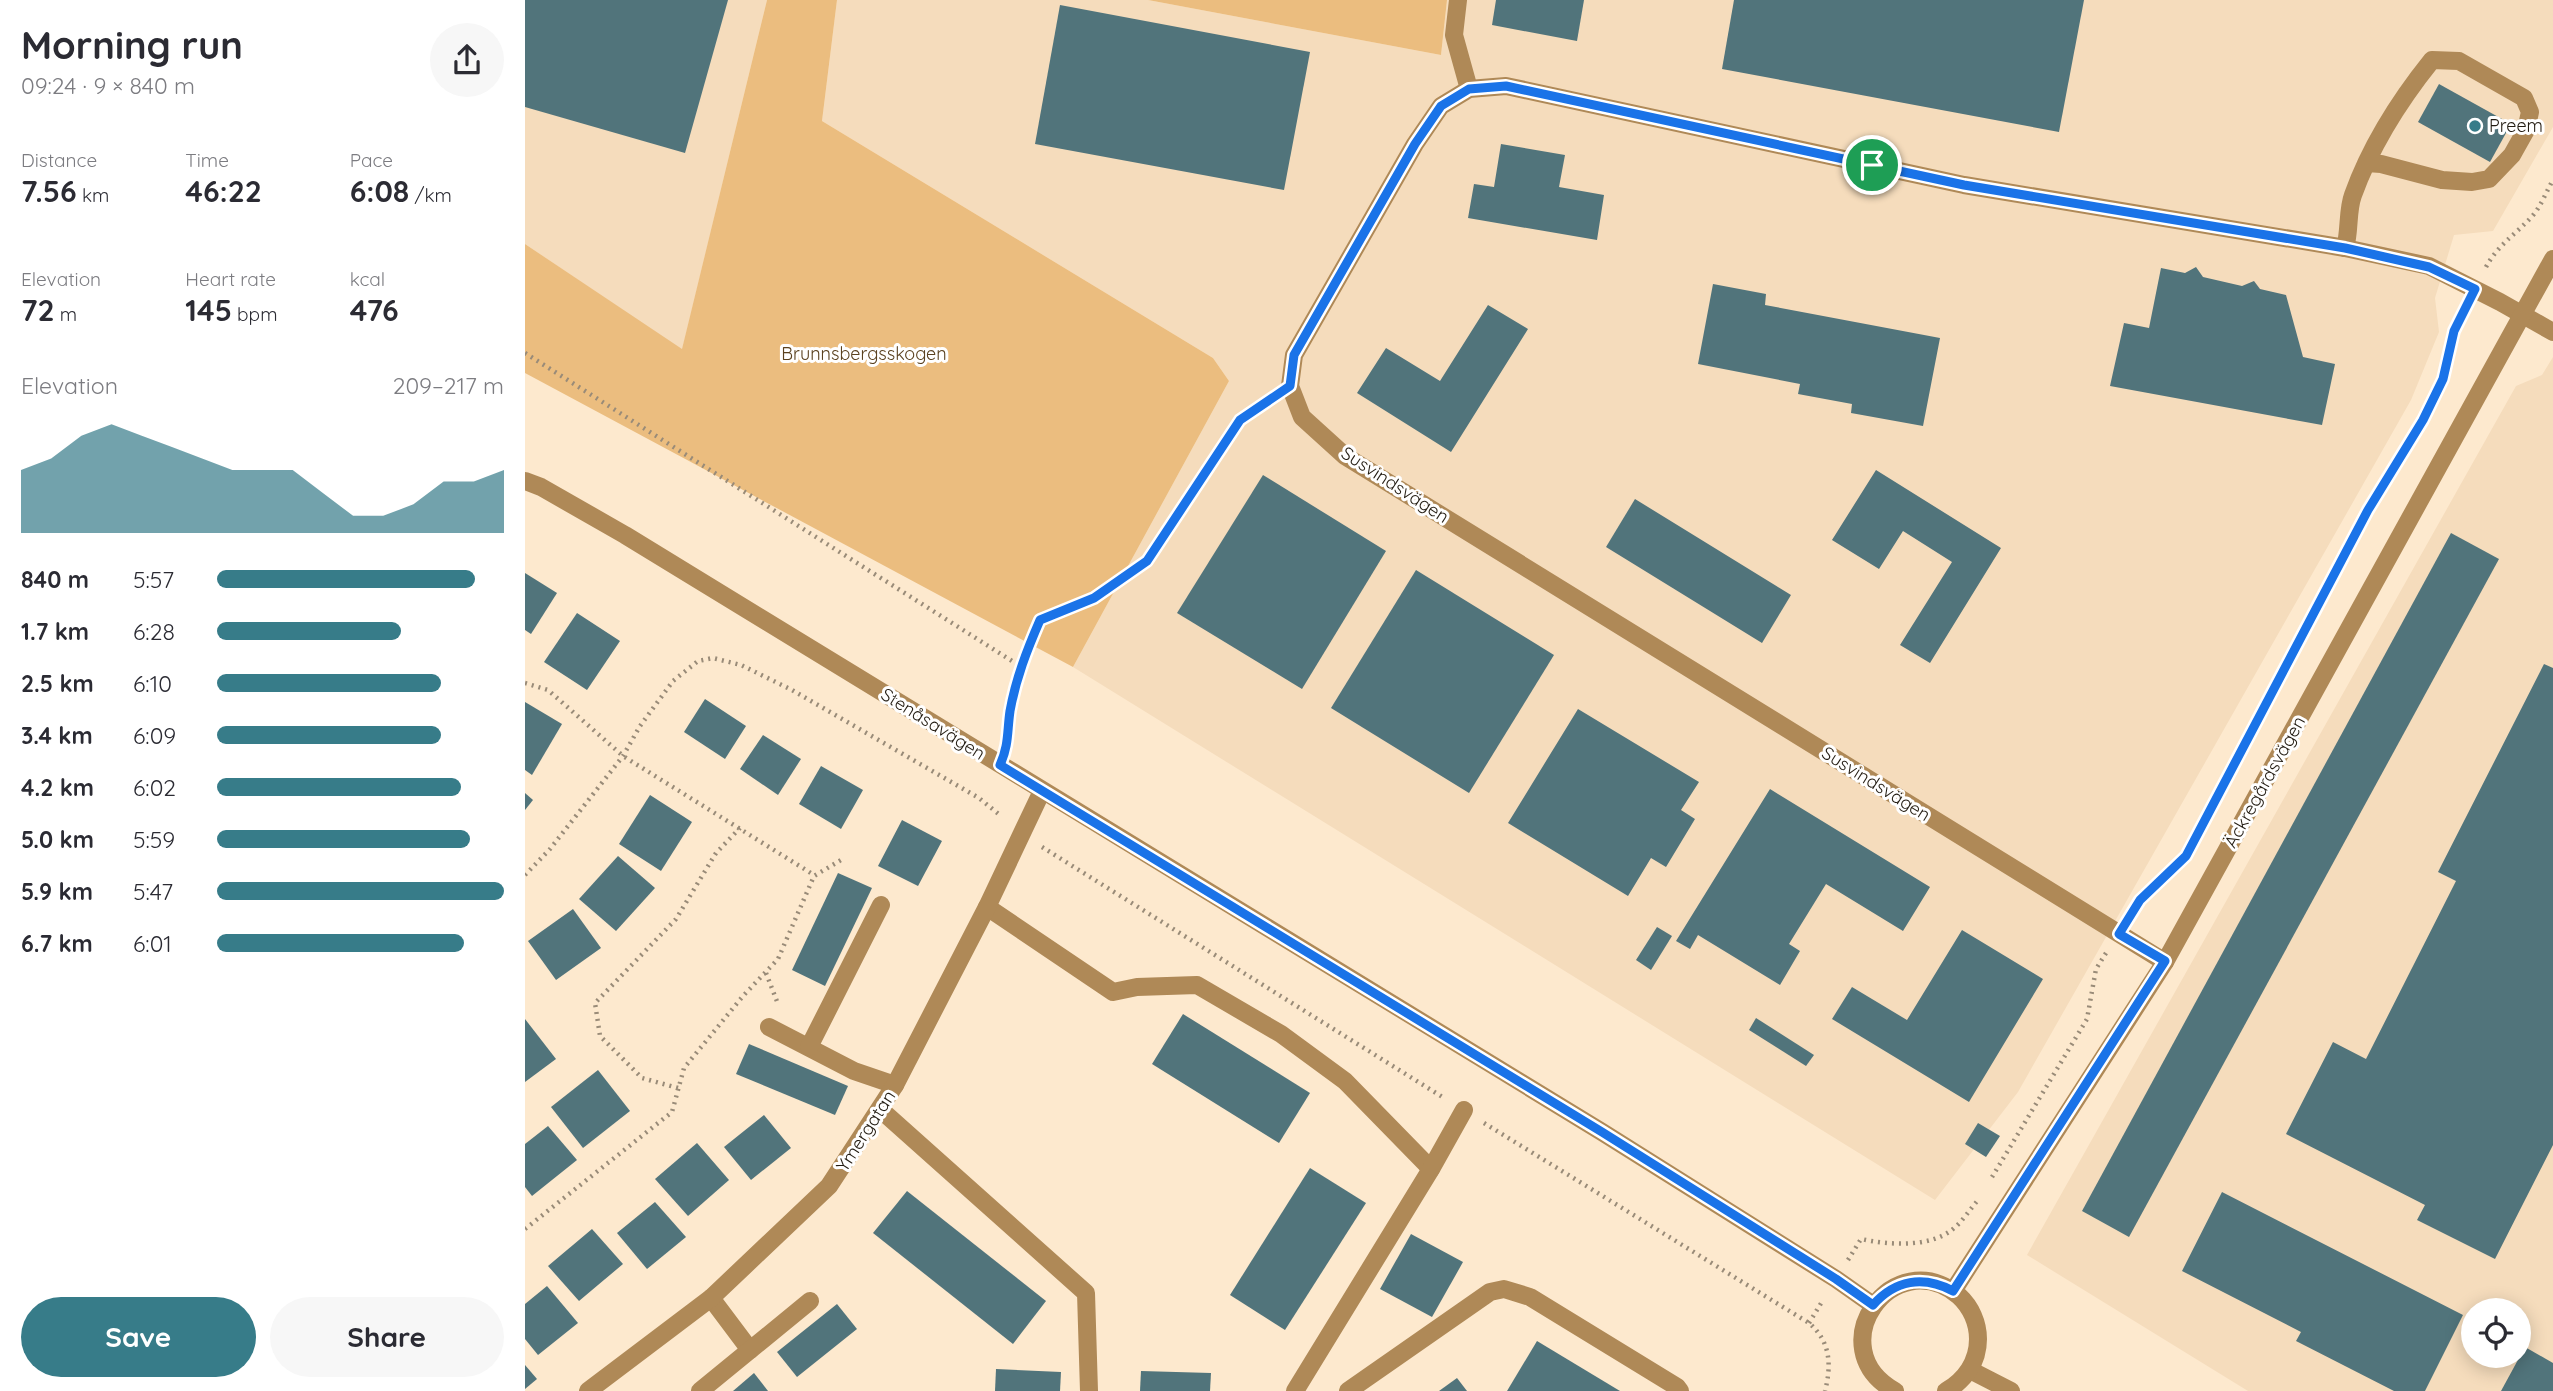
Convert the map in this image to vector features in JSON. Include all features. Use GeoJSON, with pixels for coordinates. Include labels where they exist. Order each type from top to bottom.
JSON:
{"type":"FeatureCollection","features":[{"type":"Feature","properties":{"kind":"street"},"geometry":{"type":"LineString","coordinates":[[1458,0],[1454,36],[1469,89]]}},
{"type":"Feature","properties":{"kind":"street"},"geometry":{"type":"LineString","coordinates":[[2345,248],[2352,197],[2378,138],[2431,60],[2459,61],[2524,98],[2530,112],[2526,130],[2512,155],[2489,180],[2442,180],[2367,163]]}},
{"type":"Feature","properties":{"kind":"street"},"geometry":{"type":"LineString","coordinates":[[1290,386],[1294,355],[1415,144],[1441,106],[1469,89],[1506,86],[1964,185],[2345,248],[2429,267],[2553,332]]}},
{"type":"Feature","properties":{"kind":"street","name":"Äckregårdsvägen"},"geometry":{"type":"LineString","coordinates":[[1953,1291],[2165,961],[2553,258]]}},
{"type":"Feature","properties":{"kind":"street","name":"Susvindsvägen"},"geometry":{"type":"LineString","coordinates":[[1290,386],[1302,416],[1345,456],[2165,961]]}},
{"type":"Feature","properties":{"kind":"street","name":"Stenåsavägen"},"geometry":{"type":"LineString","coordinates":[[525,481],[541,487],[625,535],[1590,1125],[1873,1305]]}},
{"type":"Feature","properties":{"kind":"street","name":"Ymergatan"},"geometry":{"type":"LineString","coordinates":[[588,1391],[711,1298],[829,1186],[895,1085],[987,907],[1042,791]]}},
{"type":"Feature","properties":{"kind":"street"},"geometry":{"type":"LineString","coordinates":[[809,1047],[881,905]]}},
{"type":"Feature","properties":{"kind":"street"},"geometry":{"type":"LineString","coordinates":[[987,907],[1113,992],[1137,987],[1197,985],[1281,1034],[1345,1081],[1431,1169]]}},
{"type":"Feature","properties":{"kind":"street"},"geometry":{"type":"LineString","coordinates":[[769,1027],[854,1071],[895,1085]]}},
{"type":"Feature","properties":{"kind":"street"},"geometry":{"type":"LineString","coordinates":[[881,1110],[1086,1293],[1089,1391]]}},
{"type":"Feature","properties":{"kind":"street"},"geometry":{"type":"LineString","coordinates":[[1296,1391],[1464,1110]]}},
{"type":"Feature","properties":{"kind":"street"},"geometry":{"type":"LineString","coordinates":[[1890,1390],[1872,1371],[1863,1350],[1863,1326],[1873,1305],[1892,1288],[1916,1281],[1942,1285],[1953,1291],[1970,1309],[1978,1333],[1978,1346],[1970,1370],[1963,1379],[1946,1391]]}},
{"type":"Feature","properties":{"kind":"street"},"geometry":{"type":"LineString","coordinates":[[1349,1391],[1490,1292],[1504,1289],[1531,1297],[1680,1391]]}},
{"type":"Feature","properties":{"kind":"street"},"geometry":{"type":"LineString","coordinates":[[711,1298],[750,1350]]}},
{"type":"Feature","properties":{"kind":"street"},"geometry":{"type":"LineString","coordinates":[[700,1391],[810,1300]]}},
{"type":"Feature","properties":{"kind":"street"},"geometry":{"type":"LineString","coordinates":[[1970,1370],[2011,1391]]}},
{"type":"Feature","properties":{"kind":"path"},"geometry":{"type":"LineString","coordinates":[[1987,1186],[2087,1019],[2096,969],[2140,900],[2186,856],[2368,510],[2423,420],[2443,379],[2454,331],[2493,256],[2508,237],[2535,213],[2553,180]]}},
{"type":"Feature","properties":{"kind":"path"},"geometry":{"type":"LineString","coordinates":[[525,354],[1020,666]]}},
{"type":"Feature","properties":{"kind":"path"},"geometry":{"type":"LineString","coordinates":[[1000,765],[1008,747],[1010,712],[1020,666],[1040,620],[1094,598],[1147,561],[1240,420],[1290,386]]}},
{"type":"Feature","properties":{"kind":"path"},"geometry":{"type":"LineString","coordinates":[[525,683],[548,690],[623,756],[814,876]]}},
{"type":"Feature","properties":{"kind":"path"},"geometry":{"type":"LineString","coordinates":[[678,1088],[642,1078],[600,1036],[596,1003],[677,919],[716,853],[740,828]]}},
{"type":"Feature","properties":{"kind":"path"},"geometry":{"type":"LineString","coordinates":[[525,1229],[672,1112],[684,1068],[743,996],[778,959],[814,876],[841,860]]}},
{"type":"Feature","properties":{"kind":"path"},"geometry":{"type":"LineString","coordinates":[[1809,1323],[1861,1239],[1893,1244],[1937,1239],[1954,1228],[1979,1199]]}},
{"type":"Feature","properties":{"kind":"shaded area"},"geometry":{"type":"Polygon","coordinates":[[[525,0],[767,0],[682,350],[525,244],[525,0]]]}},
{"type":"Feature","properties":{"kind":"shaded area"},"geometry":{"type":"Polygon","coordinates":[[[837,0],[1148,0],[1441,55],[1447,0],[2553,0],[2553,127],[2493,231],[2454,235],[2435,298],[2439,332],[2411,400],[2018,1092],[1935,1200],[1073,667],[1229,381],[1213,358],[822,121],[837,0]]]}},
{"type":"Feature","properties":{"kind":"shaded area"},"geometry":{"type":"Polygon","coordinates":[[[2553,357],[2553,1391],[2248,1391],[2027,1255],[2516,386],[2542,375],[2553,357]]]}},
{"type":"Feature","properties":{"kind":"green space","name":"Brunnsbergsskogen"},"geometry":{"type":"Polygon","coordinates":[[[767,0],[837,0],[822,121],[1213,358],[1229,381],[1073,667],[525,373],[525,244],[682,349],[767,0]]]}},
{"type":"Feature","properties":{"kind":"green space"},"geometry":{"type":"Polygon","coordinates":[[[1148,0],[1447,0],[1441,55],[1148,0]]]}},
{"type":"Feature","properties":{"kind":"building"},"geometry":{"type":"Polygon","coordinates":[[[525,0],[728,0],[685,153],[525,107],[525,0]]]}},
{"type":"Feature","properties":{"kind":"building"},"geometry":{"type":"Polygon","coordinates":[[[1496,0],[1584,0],[1577,41],[1492,25],[1496,0]]]}},
{"type":"Feature","properties":{"kind":"building"},"geometry":{"type":"Polygon","coordinates":[[[1734,0],[2084,0],[2059,132],[1722,69],[1734,0]]]}},
{"type":"Feature","properties":{"kind":"building"},"geometry":{"type":"Polygon","coordinates":[[[1060,5],[1310,52],[1284,190],[1035,144],[1060,5]]]}},
{"type":"Feature","properties":{"kind":"building"},"geometry":{"type":"Polygon","coordinates":[[[2439,84],[2511,124],[2490,162],[2418,122],[2439,84]]]}},
{"type":"Feature","properties":{"kind":"building"},"geometry":{"type":"Polygon","coordinates":[[[1501,144],[1565,155],[1559,187],[1604,195],[1597,240],[1468,218],[1474,184],[1494,187],[1501,144]]]}},
{"type":"Feature","properties":{"kind":"building"},"geometry":{"type":"Polygon","coordinates":[[[2196,267],[2203,277],[2242,286],[2254,281],[2260,289],[2286,295],[2303,357],[2335,364],[2322,425],[2110,386],[2124,323],[2149,328],[2161,268],[2185,273],[2196,267]]]}},
{"type":"Feature","properties":{"kind":"building"},"geometry":{"type":"Polygon","coordinates":[[[1713,284],[1766,294],[1765,305],[1940,338],[1923,426],[1851,413],[1852,404],[1798,394],[1800,384],[1698,364],[1713,284]]]}},
{"type":"Feature","properties":{"kind":"building"},"geometry":{"type":"Polygon","coordinates":[[[1488,305],[1528,329],[1451,452],[1357,393],[1386,348],[1440,381],[1488,305]]]}},
{"type":"Feature","properties":{"kind":"building"},"geometry":{"type":"Polygon","coordinates":[[[1876,470],[2001,548],[1930,663],[1900,645],[1952,562],[1903,531],[1879,569],[1832,540],[1876,470]]]}},
{"type":"Feature","properties":{"kind":"building"},"geometry":{"type":"Polygon","coordinates":[[[1263,475],[1386,551],[1302,689],[1177,613],[1263,475]]]}},
{"type":"Feature","properties":{"kind":"building"},"geometry":{"type":"Polygon","coordinates":[[[1635,499],[1791,595],[1762,643],[1606,547],[1635,499]]]}},
{"type":"Feature","properties":{"kind":"building"},"geometry":{"type":"Polygon","coordinates":[[[2451,533],[2499,559],[2129,1237],[2082,1211],[2451,533]]]}},
{"type":"Feature","properties":{"kind":"building"},"geometry":{"type":"Polygon","coordinates":[[[1416,570],[1554,655],[1469,793],[1331,708],[1416,570]]]}},
{"type":"Feature","properties":{"kind":"building"},"geometry":{"type":"Polygon","coordinates":[[[525,573],[557,593],[531,634],[525,630],[525,573]]]}},
{"type":"Feature","properties":{"kind":"building"},"geometry":{"type":"Polygon","coordinates":[[[577,613],[620,641],[587,690],[544,662],[577,613]]]}},
{"type":"Feature","properties":{"kind":"building"},"geometry":{"type":"Polygon","coordinates":[[[2544,664],[2553,668],[2553,1145],[2495,1259],[2417,1220],[2425,1205],[2286,1134],[2333,1042],[2366,1059],[2456,881],[2438,872],[2544,664]]]}},
{"type":"Feature","properties":{"kind":"building"},"geometry":{"type":"Polygon","coordinates":[[[705,699],[746,726],[725,759],[684,732],[705,699]]]}},
{"type":"Feature","properties":{"kind":"building"},"geometry":{"type":"Polygon","coordinates":[[[525,702],[562,724],[532,775],[525,770],[525,702]]]}},
{"type":"Feature","properties":{"kind":"building"},"geometry":{"type":"Polygon","coordinates":[[[1578,709],[1699,782],[1681,810],[1695,819],[1666,867],[1651,858],[1628,896],[1508,823],[1578,709]]]}},
{"type":"Feature","properties":{"kind":"building"},"geometry":{"type":"Polygon","coordinates":[[[763,735],[801,759],[778,795],[740,769],[763,735]]]}},
{"type":"Feature","properties":{"kind":"building"},"geometry":{"type":"Polygon","coordinates":[[[821,766],[863,790],[841,829],[799,804],[821,766]]]}},
{"type":"Feature","properties":{"kind":"building"},"geometry":{"type":"Polygon","coordinates":[[[1770,789],[1930,887],[1903,931],[1826,884],[1789,944],[1800,951],[1780,985],[1698,935],[1690,949],[1676,941],[1770,789]]]}},
{"type":"Feature","properties":{"kind":"building"},"geometry":{"type":"Polygon","coordinates":[[[525,793],[533,800],[525,810],[525,793]]]}},
{"type":"Feature","properties":{"kind":"building"},"geometry":{"type":"Polygon","coordinates":[[[650,795],[692,822],[661,871],[619,844],[650,795]]]}},
{"type":"Feature","properties":{"kind":"building"},"geometry":{"type":"Polygon","coordinates":[[[902,820],[942,841],[918,886],[878,866],[902,820]]]}},
{"type":"Feature","properties":{"kind":"building"},"geometry":{"type":"Polygon","coordinates":[[[618,856],[655,888],[616,931],[579,899],[618,856]]]}},
{"type":"Feature","properties":{"kind":"building"},"geometry":{"type":"Polygon","coordinates":[[[838,873],[872,888],[825,986],[792,970],[838,873]]]}},
{"type":"Feature","properties":{"kind":"building"},"geometry":{"type":"Polygon","coordinates":[[[573,909],[601,948],[556,980],[528,941],[573,909]]]}},
{"type":"Feature","properties":{"kind":"building"},"geometry":{"type":"Polygon","coordinates":[[[1657,927],[1672,936],[1651,970],[1636,960],[1657,927]]]}},
{"type":"Feature","properties":{"kind":"building"},"geometry":{"type":"Polygon","coordinates":[[[1962,930],[2043,979],[1969,1102],[1832,1019],[1852,987],[1907,1020],[1962,930]]]}},
{"type":"Feature","properties":{"kind":"building"},"geometry":{"type":"Polygon","coordinates":[[[1183,1014],[1310,1093],[1279,1143],[1152,1064],[1183,1014]]]}},
{"type":"Feature","properties":{"kind":"building"},"geometry":{"type":"Polygon","coordinates":[[[1756,1018],[1814,1055],[1806,1066],[1749,1030],[1756,1018]]]}},
{"type":"Feature","properties":{"kind":"building"},"geometry":{"type":"Polygon","coordinates":[[[525,1019],[556,1059],[525,1082],[525,1019]]]}},
{"type":"Feature","properties":{"kind":"building"},"geometry":{"type":"Polygon","coordinates":[[[749,1044],[848,1086],[835,1115],[736,1074],[749,1044]]]}},
{"type":"Feature","properties":{"kind":"building"},"geometry":{"type":"Polygon","coordinates":[[[598,1070],[630,1111],[583,1148],[551,1107],[598,1070]]]}},
{"type":"Feature","properties":{"kind":"building"},"geometry":{"type":"Polygon","coordinates":[[[764,1115],[791,1148],[751,1180],[724,1147],[764,1115]]]}},
{"type":"Feature","properties":{"kind":"building"},"geometry":{"type":"Polygon","coordinates":[[[1978,1123],[2000,1136],[1986,1157],[1965,1144],[1978,1123]]]}},
{"type":"Feature","properties":{"kind":"building"},"geometry":{"type":"Polygon","coordinates":[[[548,1126],[577,1160],[532,1196],[525,1187],[525,1144],[548,1126]]]}},
{"type":"Feature","properties":{"kind":"building"},"geometry":{"type":"Polygon","coordinates":[[[697,1143],[729,1180],[688,1216],[655,1179],[697,1143]]]}},
{"type":"Feature","properties":{"kind":"building"},"geometry":{"type":"Polygon","coordinates":[[[1310,1168],[1366,1203],[1285,1330],[1230,1295],[1310,1168]]]}},
{"type":"Feature","properties":{"kind":"building"},"geometry":{"type":"Polygon","coordinates":[[[907,1191],[1046,1301],[1013,1344],[873,1233],[907,1191]]]}},
{"type":"Feature","properties":{"kind":"building"},"geometry":{"type":"Polygon","coordinates":[[[2222,1192],[2461,1314],[2461,1319],[2425,1391],[2394,1391],[2296,1341],[2301,1332],[2182,1271],[2222,1192]]]}},
{"type":"Feature","properties":{"kind":"building"},"geometry":{"type":"Polygon","coordinates":[[[655,1202],[686,1237],[647,1269],[617,1233],[655,1202]]]}},
{"type":"Feature","properties":{"kind":"building"},"geometry":{"type":"Polygon","coordinates":[[[592,1229],[623,1264],[579,1301],[548,1266],[592,1229]]]}},
{"type":"Feature","properties":{"kind":"building"},"geometry":{"type":"Polygon","coordinates":[[[1411,1234],[1463,1262],[1432,1317],[1380,1289],[1411,1234]]]}},
{"type":"Feature","properties":{"kind":"building"},"geometry":{"type":"Polygon","coordinates":[[[547,1286],[578,1323],[538,1355],[525,1339],[525,1304],[547,1286]]]}},
{"type":"Feature","properties":{"kind":"building"},"geometry":{"type":"Polygon","coordinates":[[[837,1304],[857,1329],[797,1377],[777,1352],[837,1304]]]}},
{"type":"Feature","properties":{"kind":"building"},"geometry":{"type":"Polygon","coordinates":[[[1537,1341],[1620,1391],[1507,1391],[1537,1341]]]}},
{"type":"Feature","properties":{"kind":"building"},"geometry":{"type":"Polygon","coordinates":[[[2531,1350],[2553,1363],[2553,1391],[2501,1391],[2514,1368],[2531,1368],[2531,1350]]]}},
{"type":"Feature","properties":{"kind":"building"},"geometry":{"type":"Polygon","coordinates":[[[525,1365],[537,1379],[525,1389],[525,1365]]]}},
{"type":"Feature","properties":{"kind":"building"},"geometry":{"type":"Polygon","coordinates":[[[996,1369],[1061,1372],[1060,1391],[995,1391],[996,1369]]]}},
{"type":"Feature","properties":{"kind":"building"},"geometry":{"type":"Polygon","coordinates":[[[1141,1371],[1211,1373],[1210,1391],[1140,1391],[1141,1371]]]}},
{"type":"Feature","properties":{"kind":"building"},"geometry":{"type":"Polygon","coordinates":[[[754,1373],[768,1391],[733,1391],[754,1373]]]}},
{"type":"Feature","properties":{"kind":"building"},"geometry":{"type":"Polygon","coordinates":[[[1457,1378],[1467,1391],[1439,1391],[1457,1378]]]}},
{"type":"Feature","properties":{"kind":"place","name":"Preem"},"geometry":{"type":"Point","coordinates":[2475,126]}},
{"type":"Feature","properties":{"kind":"route"},"geometry":{"type":"LineString","coordinates":[[1506,86],[1872,165],[1964,185],[2345,248],[2429,267],[2475,289],[2454,331],[2443,379],[2423,420],[2368,510],[2186,856],[2140,900],[2119,934],[2165,961],[1953,1291],[1929,1282],[1904,1283],[1892,1288],[1873,1305],[1602,1132],[1000,765],[1008,747],[1010,712],[1020,666],[1040,620],[1094,598],[1147,561],[1240,420],[1290,386],[1294,355],[1415,144],[1441,106],[1469,89],[1506,86]]}}]}
